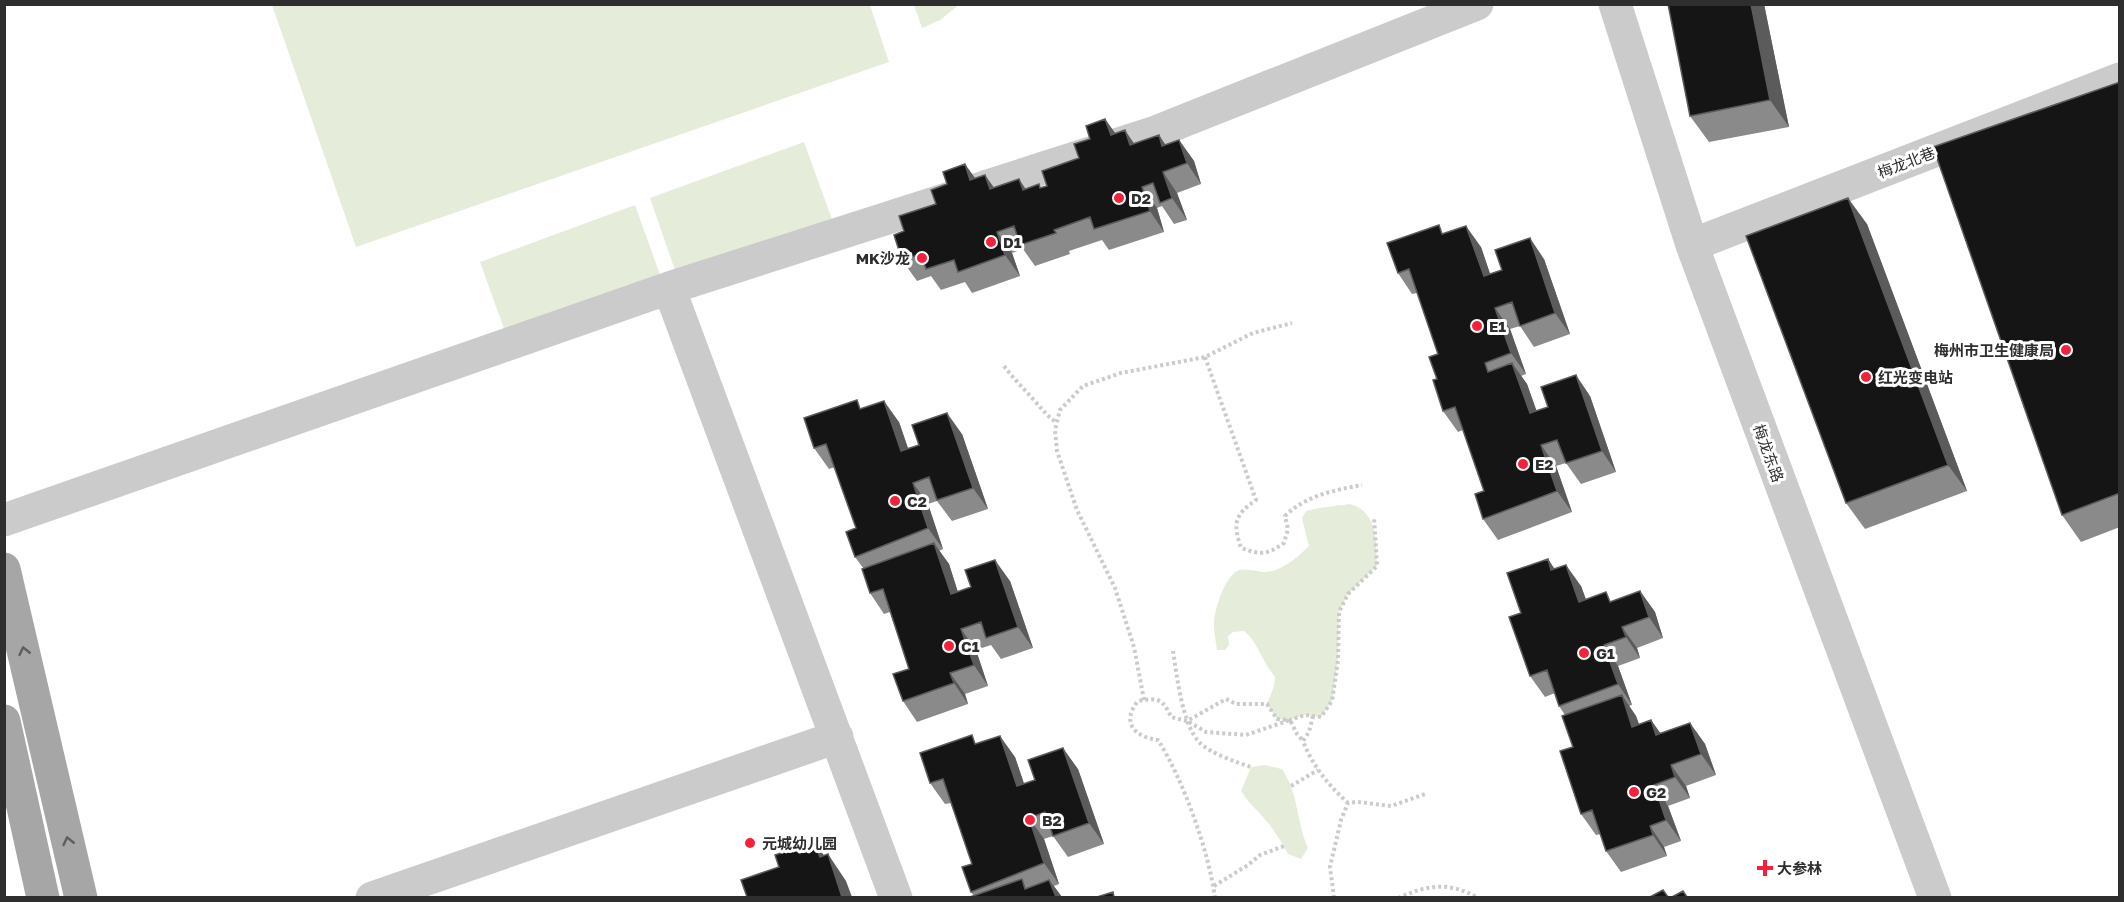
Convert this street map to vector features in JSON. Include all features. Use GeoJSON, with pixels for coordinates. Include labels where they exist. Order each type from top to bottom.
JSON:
{"type":"FeatureCollection","features":[{"type":"Feature","properties":{"kind":"main road"},"geometry":{"type":"LineString","coordinates":[[4,569],[81,897]]}},
{"type":"Feature","properties":{"kind":"main road"},"geometry":{"type":"LineString","coordinates":[[4,721],[43,897]]}},
{"type":"Feature","properties":{"kind":"street"},"geometry":{"type":"LineString","coordinates":[[4,520],[669,288],[1153,133],[1477,4]]}},
{"type":"Feature","properties":{"kind":"street","name":"梅龙东路"},"geometry":{"type":"LineString","coordinates":[[1615,4],[1692,245],[1935,897]]}},
{"type":"Feature","properties":{"kind":"street","name":"梅龙北巷"},"geometry":{"type":"LineString","coordinates":[[1692,245],[2120,79]]}},
{"type":"Feature","properties":{"kind":"street"},"geometry":{"type":"LineString","coordinates":[[669,288],[896,897]]}},
{"type":"Feature","properties":{"kind":"street"},"geometry":{"type":"LineString","coordinates":[[372,897],[837,737]]}},
{"type":"Feature","properties":{"kind":"path"},"geometry":{"type":"LineString","coordinates":[[1144,700],[1134,647],[1115,588],[1077,510],[1057,451],[1055,430],[1060,410],[1083,386],[1121,373],[1205,357],[1252,333],[1292,324]]}},
{"type":"Feature","properties":{"kind":"path"},"geometry":{"type":"LineString","coordinates":[[1205,357],[1256,500],[1244,508],[1237,518],[1236,533],[1241,548],[1256,553],[1272,552],[1284,543],[1288,529],[1285,516],[1297,504],[1343,488],[1362,485]]}},
{"type":"Feature","properties":{"kind":"path"},"geometry":{"type":"LineString","coordinates":[[1004,366],[1046,416],[1057,423]]}},
{"type":"Feature","properties":{"kind":"path"},"geometry":{"type":"LineString","coordinates":[[1215,897],[1203,848],[1175,771],[1158,740],[1145,738],[1136,733],[1130,722],[1131,710],[1138,701],[1155,699],[1165,704],[1171,717],[1187,721],[1206,732],[1246,735],[1305,715],[1321,717],[1332,701],[1338,660],[1339,612],[1348,594],[1377,566],[1374,517]]}},
{"type":"Feature","properties":{"kind":"path"},"geometry":{"type":"LineString","coordinates":[[1173,651],[1187,721],[1201,744],[1233,761],[1251,767]]}},
{"type":"Feature","properties":{"kind":"path"},"geometry":{"type":"LineString","coordinates":[[1187,721],[1226,699],[1236,704],[1267,704],[1277,719],[1290,720]]}},
{"type":"Feature","properties":{"kind":"path"},"geometry":{"type":"LineString","coordinates":[[1303,741],[1309,732],[1313,716]]}},
{"type":"Feature","properties":{"kind":"path"},"geometry":{"type":"LineString","coordinates":[[1290,720],[1318,770],[1348,802],[1391,806],[1425,794]]}},
{"type":"Feature","properties":{"kind":"path"},"geometry":{"type":"LineString","coordinates":[[1291,786],[1318,770]]}},
{"type":"Feature","properties":{"kind":"path"},"geometry":{"type":"LineString","coordinates":[[1334,897],[1330,867],[1341,819],[1348,802]]}},
{"type":"Feature","properties":{"kind":"path"},"geometry":{"type":"LineString","coordinates":[[1214,886],[1260,855],[1284,846]]}},
{"type":"Feature","properties":{"kind":"path"},"geometry":{"type":"LineString","coordinates":[[1398,897],[1424,887],[1442,885],[1478,897]]}},
{"type":"Feature","properties":{"kind":"green space"},"geometry":{"type":"Polygon","coordinates":[[[914,4],[959,5],[940,20],[922,28],[914,4]]]}},
{"type":"Feature","properties":{"kind":"green space"},"geometry":{"type":"Polygon","coordinates":[[[272,5],[870,5],[889,62],[356,247],[272,5]]]}},
{"type":"Feature","properties":{"kind":"green space"},"geometry":{"type":"Polygon","coordinates":[[[804,142],[833,222],[678,279],[650,198],[804,142]]]}},
{"type":"Feature","properties":{"kind":"green space"},"geometry":{"type":"Polygon","coordinates":[[[635,205],[664,286],[509,343],[480,262],[635,205]]]}},
{"type":"Feature","properties":{"kind":"green space"},"geometry":{"type":"Polygon","coordinates":[[[1350,504],[1359,508],[1371,521],[1374,529],[1377,566],[1348,594],[1339,612],[1338,660],[1332,701],[1321,717],[1305,715],[1290,720],[1277,719],[1267,704],[1275,677],[1249,636],[1244,631],[1233,632],[1228,636],[1229,645],[1225,650],[1217,650],[1214,620],[1220,596],[1232,575],[1237,571],[1266,572],[1278,569],[1295,559],[1309,546],[1302,518],[1306,511],[1350,504]]]}},
{"type":"Feature","properties":{"kind":"green space"},"geometry":{"type":"Polygon","coordinates":[[[1265,765],[1282,769],[1292,788],[1308,848],[1301,859],[1288,854],[1280,839],[1241,791],[1251,767],[1265,765]]]}},
{"type":"Feature","properties":{"kind":"building"},"geometry":{"type":"Polygon","coordinates":[[[1668,4],[1751,4],[1770,100],[1690,116],[1668,4]]]}},
{"type":"Feature","properties":{"kind":"building","name":"梅州市卫生健康局"},"geometry":{"type":"Polygon","coordinates":[[[2120,82],[2120,493],[2062,515],[1933,147],[2120,82]]]}},
{"type":"Feature","properties":{"kind":"building"},"geometry":{"type":"Polygon","coordinates":[[[1105,119],[1111,135],[1125,130],[1130,145],[1159,135],[1162,146],[1179,140],[1187,163],[1163,172],[1172,198],[1160,203],[1153,183],[1142,187],[1150,211],[1094,229],[1090,217],[1054,230],[1056,233],[1020,245],[1014,226],[997,232],[1005,255],[958,272],[954,260],[926,269],[921,254],[902,260],[894,235],[904,231],[899,216],[936,204],[931,190],[947,184],[943,172],[965,164],[970,180],[985,175],[990,189],[1019,179],[1023,190],[1039,184],[1040,188],[1047,186],[1042,171],[1079,158],[1074,144],[1090,139],[1086,126],[1105,119]]]}},
{"type":"Feature","properties":{"kind":"building","name":"红光变电站"},"geometry":{"type":"Polygon","coordinates":[[[1848,198],[1948,465],[1846,503],[1746,236],[1848,198]]]}},
{"type":"Feature","properties":{"kind":"building"},"geometry":{"type":"Polygon","coordinates":[[[1439,225],[1442,234],[1466,226],[1484,276],[1502,270],[1495,250],[1530,238],[1555,313],[1520,326],[1512,302],[1495,308],[1511,353],[1485,363],[1488,372],[1512,363],[1530,413],[1548,407],[1541,387],[1576,375],[1602,451],[1566,463],[1557,440],[1541,445],[1557,491],[1483,519],[1475,494],[1484,491],[1455,407],[1443,411],[1433,380],[1437,379],[1429,357],[1438,354],[1409,269],[1398,273],[1387,243],[1439,225]]]}},
{"type":"Feature","properties":{"kind":"building","name":"C2"},"geometry":{"type":"Polygon","coordinates":[[[857,400],[860,409],[884,401],[901,451],[919,445],[912,425],[947,413],[973,488],[937,500],[929,477],[913,483],[928,528],[855,557],[846,532],[856,528],[826,444],[814,448],[804,418],[857,400]]]}},
{"type":"Feature","properties":{"kind":"building","name":"C1"},"geometry":{"type":"Polygon","coordinates":[[[934,543],[951,594],[971,587],[965,570],[995,560],[1018,627],[986,638],[981,622],[961,629],[974,665],[950,673],[954,683],[903,701],[893,674],[909,669],[883,589],[870,593],[862,569],[934,543]]]}},
{"type":"Feature","properties":{"kind":"building","name":"G1"},"geometry":{"type":"Polygon","coordinates":[[[1548,559],[1551,570],[1566,565],[1579,602],[1606,592],[1610,602],[1640,591],[1649,617],[1622,627],[1626,637],[1604,645],[1618,684],[1559,706],[1547,670],[1530,676],[1509,617],[1521,613],[1507,573],[1548,559]]]}},
{"type":"Feature","properties":{"kind":"building","name":"G2"},"geometry":{"type":"Polygon","coordinates":[[[1622,695],[1632,727],[1651,720],[1656,735],[1690,723],[1701,754],[1671,765],[1675,777],[1654,785],[1666,820],[1650,826],[1653,835],[1606,851],[1592,810],[1581,814],[1560,751],[1573,747],[1562,716],[1622,695]]]}},
{"type":"Feature","properties":{"kind":"building","name":"B2"},"geometry":{"type":"Polygon","coordinates":[[[972,735],[975,744],[1000,736],[1017,786],[1035,780],[1028,760],[1063,748],[1089,823],[1053,836],[1045,812],[1029,818],[1044,863],[971,892],[962,867],[972,864],[943,779],[930,783],[920,753],[972,735]]]}},
{"type":"Feature","properties":{"kind":"building"},"geometry":{"type":"Polygon","coordinates":[[[814,842],[820,857],[828,854],[842,897],[747,897],[741,880],[779,867],[775,855],[814,842]]]}},
{"type":"Feature","properties":{"kind":"building"},"geometry":{"type":"Polygon","coordinates":[[[1022,879],[1025,889],[1049,880],[1056,897],[970,897],[1022,879]]]}},
{"type":"Feature","properties":{"kind":"building"},"geometry":{"type":"Polygon","coordinates":[[[1663,890],[1668,897],[1650,897],[1663,890]]]}},
{"type":"Feature","properties":{"kind":"building"},"geometry":{"type":"Polygon","coordinates":[[[1683,891],[1687,897],[1672,897],[1683,891]]]}},
{"type":"Feature","properties":{"kind":"building"},"geometry":{"type":"Polygon","coordinates":[[[1113,892],[1114,897],[1097,897],[1113,892]]]}},
{"type":"Feature","properties":{"kind":"place","name":"D2"},"geometry":{"type":"Point","coordinates":[1119,198]}},
{"type":"Feature","properties":{"kind":"place","name":"D1"},"geometry":{"type":"Point","coordinates":[991,242]}},
{"type":"Feature","properties":{"kind":"place","name":"MK沙龙"},"geometry":{"type":"Point","coordinates":[922,258]}},
{"type":"Feature","properties":{"kind":"place","name":"E1"},"geometry":{"type":"Point","coordinates":[1477,326]}},
{"type":"Feature","properties":{"kind":"place","name":"梅州市卫生健康局"},"geometry":{"type":"Point","coordinates":[2066,350]}},
{"type":"Feature","properties":{"kind":"place","name":"红光变电站"},"geometry":{"type":"Point","coordinates":[1866,377]}},
{"type":"Feature","properties":{"kind":"place","name":"E2"},"geometry":{"type":"Point","coordinates":[1523,464]}},
{"type":"Feature","properties":{"kind":"place","name":"C2"},"geometry":{"type":"Point","coordinates":[895,501]}},
{"type":"Feature","properties":{"kind":"place","name":"C1"},"geometry":{"type":"Point","coordinates":[949,646]}},
{"type":"Feature","properties":{"kind":"place","name":"G1"},"geometry":{"type":"Point","coordinates":[1584,653]}},
{"type":"Feature","properties":{"kind":"place","name":"G2"},"geometry":{"type":"Point","coordinates":[1634,792]}},
{"type":"Feature","properties":{"kind":"place","name":"B2"},"geometry":{"type":"Point","coordinates":[1030,820]}},
{"type":"Feature","properties":{"kind":"place","name":"元城幼儿园"},"geometry":{"type":"Point","coordinates":[750,843]}},
{"type":"Feature","properties":{"kind":"place","name":"大参林"},"geometry":{"type":"Point","coordinates":[1765,868]}}]}
